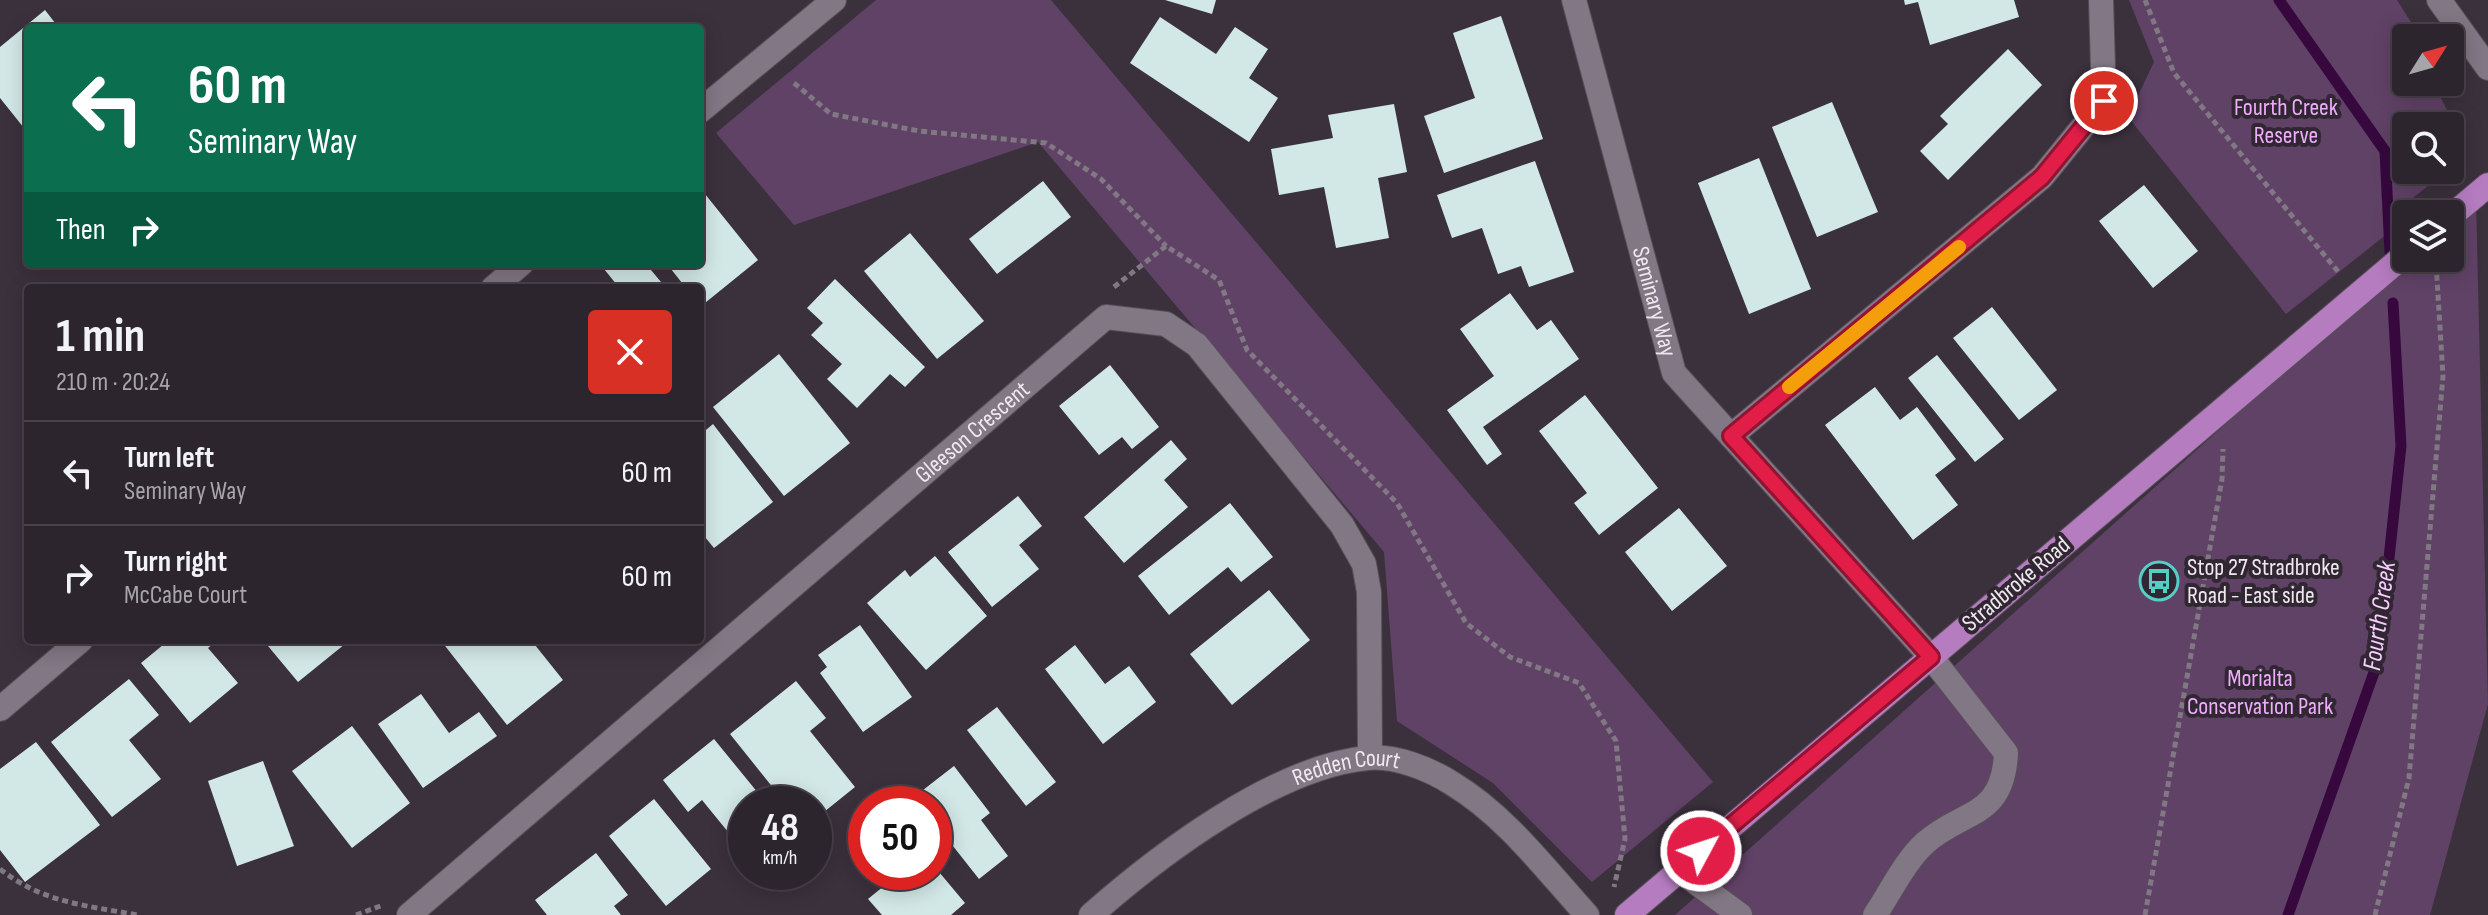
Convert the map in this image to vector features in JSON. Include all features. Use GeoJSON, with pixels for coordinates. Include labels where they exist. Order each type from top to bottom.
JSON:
{"type":"FeatureCollection","features":[{"type":"Feature","properties":{"kind":"main road"},"geometry":{"type":"LineString","coordinates":[[2464,205],[2488,185]]}},
{"type":"Feature","properties":{"kind":"main road","name":"Stradbroke Road"},"geometry":{"type":"LineString","coordinates":[[1619,907],[1679,870],[2392,265]]}},
{"type":"Feature","properties":{"kind":"street"},"geometry":{"type":"LineString","coordinates":[[704,108],[834,0]]}},
{"type":"Feature","properties":{"kind":"street","name":"Seminary Way"},"geometry":{"type":"LineString","coordinates":[[1574,0],[1674,373],[1931,657],[2006,753],[2005,779],[1985,808],[1924,844],[1875,915]]}},
{"type":"Feature","properties":{"kind":"street"},"geometry":{"type":"LineString","coordinates":[[1731,436],[2042,177],[2104,101],[2101,0]]}},
{"type":"Feature","properties":{"kind":"street"},"geometry":{"type":"LineString","coordinates":[[2439,0],[2488,68]]}},
{"type":"Feature","properties":{"kind":"street"},"geometry":{"type":"LineString","coordinates":[[498,284],[516,268]]}},
{"type":"Feature","properties":{"kind":"street","name":"Gleeson Crescent"},"geometry":{"type":"LineString","coordinates":[[409,915],[1106,317],[1166,324],[1197,345],[1342,525],[1364,564],[1369,592],[1370,757]]}},
{"type":"Feature","properties":{"kind":"street"},"geometry":{"type":"LineString","coordinates":[[0,709],[76,644]]}},
{"type":"Feature","properties":{"kind":"street","name":"Redden Court"},"geometry":{"type":"LineString","coordinates":[[1091,915],[1181,843],[1269,791],[1315,768],[1370,757],[1416,766],[1454,784],[1503,823],[1587,915]]}},
{"type":"Feature","properties":{"kind":"street"},"geometry":{"type":"LineString","coordinates":[[1679,870],[1740,915]]}},
{"type":"Feature","properties":{"kind":"path"},"geometry":{"type":"LineString","coordinates":[[2145,0],[2174,73],[2356,294]]}},
{"type":"Feature","properties":{"kind":"path"},"geometry":{"type":"LineString","coordinates":[[794,83],[831,114],[919,131],[1046,143],[1101,179],[1166,246],[1219,280],[1247,350],[1397,503],[1466,623],[1510,657],[1579,683],[1616,741],[1625,839],[1619,907]]}},
{"type":"Feature","properties":{"kind":"path"},"geometry":{"type":"LineString","coordinates":[[1108,292],[1166,246]]}},
{"type":"Feature","properties":{"kind":"path"},"geometry":{"type":"LineString","coordinates":[[2375,915],[2409,778],[2443,376],[2437,272]]}},
{"type":"Feature","properties":{"kind":"path"},"geometry":{"type":"LineString","coordinates":[[2145,915],[2222,479],[2225,408]]}},
{"type":"Feature","properties":{"kind":"path"},"geometry":{"type":"LineString","coordinates":[[0,869],[22,886],[47,898],[137,915]]}},
{"type":"Feature","properties":{"kind":"green space"},"geometry":{"type":"Polygon","coordinates":[[[876,0],[1051,0],[1713,782],[1592,882],[1493,783],[1397,721],[1384,552],[1038,142],[794,225],[716,133],[876,0]]]}},
{"type":"Feature","properties":{"kind":"green space","name":"Fourth Creek Reserve"},"geometry":{"type":"Polygon","coordinates":[[[2129,0],[2397,0],[2412,24],[2392,24],[2392,96],[2440,96],[2447,112],[2392,112],[2392,184],[2431,184],[2412,200],[2392,200],[2392,230],[2286,314],[2128,117],[2154,62],[2129,0]]]}},
{"type":"Feature","properties":{"kind":"green space","name":"Morialta Conservation Park"},"geometry":{"type":"Polygon","coordinates":[[[2476,200],[2488,704],[2430,915],[1675,915],[2396,272],[2464,272],[2464,211],[2476,200]]]}},
{"type":"Feature","properties":{"kind":"building"},"geometry":{"type":"Polygon","coordinates":[[[1165,0],[1216,0],[1212,14],[1165,0]]]}},
{"type":"Feature","properties":{"kind":"building"},"geometry":{"type":"Polygon","coordinates":[[[1904,0],[2014,0],[2019,17],[1930,45],[1918,2],[1905,5],[1904,0]]]}},
{"type":"Feature","properties":{"kind":"building"},"geometry":{"type":"Polygon","coordinates":[[[45,10],[56,24],[28,24],[45,10]]]}},
{"type":"Feature","properties":{"kind":"building"},"geometry":{"type":"Polygon","coordinates":[[[1501,16],[1543,139],[1444,173],[1424,116],[1475,98],[1453,33],[1501,16]]]}},
{"type":"Feature","properties":{"kind":"building"},"geometry":{"type":"Polygon","coordinates":[[[1160,17],[1216,54],[1235,27],[1268,49],[1249,78],[1278,98],[1249,142],[1130,63],[1160,17]]]}},
{"type":"Feature","properties":{"kind":"building"},"geometry":{"type":"Polygon","coordinates":[[[24,27],[24,128],[0,98],[0,47],[24,27]]]}},
{"type":"Feature","properties":{"kind":"building"},"geometry":{"type":"Polygon","coordinates":[[[2008,49],[2042,85],[1948,180],[1920,151],[1948,124],[1940,116],[2008,49]]]}},
{"type":"Feature","properties":{"kind":"building"},"geometry":{"type":"Polygon","coordinates":[[[1832,102],[1878,212],[1817,237],[1772,127],[1832,102]]]}},
{"type":"Feature","properties":{"kind":"building"},"geometry":{"type":"Polygon","coordinates":[[[1394,104],[1407,172],[1378,178],[1389,238],[1336,248],[1324,187],[1279,195],[1271,149],[1333,138],[1328,115],[1394,104]]]}},
{"type":"Feature","properties":{"kind":"building"},"geometry":{"type":"Polygon","coordinates":[[[1759,158],[1811,289],[1749,314],[1698,183],[1759,158]]]}},
{"type":"Feature","properties":{"kind":"building"},"geometry":{"type":"Polygon","coordinates":[[[1535,161],[1574,272],[1529,287],[1521,266],[1498,274],[1482,228],[1452,238],[1437,195],[1535,161]]]}},
{"type":"Feature","properties":{"kind":"building"},"geometry":{"type":"Polygon","coordinates":[[[1043,181],[1071,217],[997,274],[969,239],[1043,181]]]}},
{"type":"Feature","properties":{"kind":"building"},"geometry":{"type":"Polygon","coordinates":[[[2144,185],[2198,251],[2153,288],[2099,221],[2144,185]]]}},
{"type":"Feature","properties":{"kind":"building"},"geometry":{"type":"Polygon","coordinates":[[[704,195],[758,260],[704,304],[704,284],[683,284],[670,268],[704,268],[704,195]]]}},
{"type":"Feature","properties":{"kind":"building"},"geometry":{"type":"Polygon","coordinates":[[[910,233],[984,321],[937,359],[864,271],[910,233]]]}},
{"type":"Feature","properties":{"kind":"building"},"geometry":{"type":"Polygon","coordinates":[[[649,268],[663,284],[616,284],[604,269],[649,268]]]}},
{"type":"Feature","properties":{"kind":"building"},"geometry":{"type":"Polygon","coordinates":[[[835,279],[925,367],[905,387],[890,374],[857,408],[827,379],[842,364],[811,335],[823,323],[807,308],[835,279]]]}},
{"type":"Feature","properties":{"kind":"building"},"geometry":{"type":"Polygon","coordinates":[[[1510,293],[1537,330],[1551,320],[1579,359],[1483,427],[1502,454],[1487,465],[1447,410],[1494,376],[1460,329],[1510,293]]]}},
{"type":"Feature","properties":{"kind":"building"},"geometry":{"type":"Polygon","coordinates":[[[1992,307],[2057,390],[2019,420],[1953,338],[1992,307]]]}},
{"type":"Feature","properties":{"kind":"building"},"geometry":{"type":"Polygon","coordinates":[[[779,354],[850,443],[784,496],[713,407],[779,354]]]}},
{"type":"Feature","properties":{"kind":"building"},"geometry":{"type":"Polygon","coordinates":[[[1937,355],[2004,439],[1975,462],[1908,378],[1937,355]]]}},
{"type":"Feature","properties":{"kind":"building"},"geometry":{"type":"Polygon","coordinates":[[[1110,365],[1159,427],[1132,449],[1122,437],[1099,455],[1059,406],[1110,365]]]}},
{"type":"Feature","properties":{"kind":"building"},"geometry":{"type":"Polygon","coordinates":[[[1875,387],[1900,420],[1917,407],[1956,459],[1935,475],[1958,505],[1913,540],[1825,425],[1875,387]]]}},
{"type":"Feature","properties":{"kind":"building"},"geometry":{"type":"Polygon","coordinates":[[[1585,395],[1658,488],[1599,535],[1574,503],[1587,493],[1539,431],[1585,395]]]}},
{"type":"Feature","properties":{"kind":"building"},"geometry":{"type":"Polygon","coordinates":[[[713,424],[773,502],[714,548],[704,536],[704,432],[713,424]]]}},
{"type":"Feature","properties":{"kind":"building"},"geometry":{"type":"Polygon","coordinates":[[[1171,440],[1187,459],[1164,480],[1188,507],[1124,563],[1084,517],[1171,440]]]}},
{"type":"Feature","properties":{"kind":"building"},"geometry":{"type":"Polygon","coordinates":[[[1018,496],[1042,526],[1019,545],[1039,569],[992,607],[948,552],[1018,496]]]}},
{"type":"Feature","properties":{"kind":"building"},"geometry":{"type":"Polygon","coordinates":[[[1230,503],[1273,557],[1241,582],[1228,567],[1169,615],[1138,576],[1230,503]]]}},
{"type":"Feature","properties":{"kind":"building"},"geometry":{"type":"Polygon","coordinates":[[[1679,508],[1727,566],[1672,611],[1625,552],[1679,508]]]}},
{"type":"Feature","properties":{"kind":"building"},"geometry":{"type":"Polygon","coordinates":[[[935,556],[987,616],[926,670],[867,603],[905,570],[910,577],[935,556]]]}},
{"type":"Feature","properties":{"kind":"building"},"geometry":{"type":"Polygon","coordinates":[[[1269,590],[1310,640],[1232,705],[1190,654],[1269,590]]]}},
{"type":"Feature","properties":{"kind":"building"},"geometry":{"type":"Polygon","coordinates":[[[860,625],[912,697],[863,732],[820,673],[827,667],[818,655],[860,625]]]}},
{"type":"Feature","properties":{"kind":"building"},"geometry":{"type":"Polygon","coordinates":[[[164,644],[213,644],[208,648],[238,683],[190,723],[141,663],[164,644]]]}},
{"type":"Feature","properties":{"kind":"building"},"geometry":{"type":"Polygon","coordinates":[[[266,644],[345,644],[298,682],[266,644]]]}},
{"type":"Feature","properties":{"kind":"building"},"geometry":{"type":"Polygon","coordinates":[[[444,644],[534,644],[563,680],[507,725],[444,644]]]}},
{"type":"Feature","properties":{"kind":"building"},"geometry":{"type":"Polygon","coordinates":[[[1075,645],[1105,684],[1129,666],[1156,702],[1103,744],[1045,669],[1075,645]]]}},
{"type":"Feature","properties":{"kind":"building"},"geometry":{"type":"Polygon","coordinates":[[[129,679],[159,715],[129,740],[161,779],[112,817],[51,742],[129,679]]]}},
{"type":"Feature","properties":{"kind":"building"},"geometry":{"type":"Polygon","coordinates":[[[796,681],[826,718],[810,731],[854,786],[848,786],[848,793],[832,806],[832,786],[772,786],[730,734],[796,681]]]}},
{"type":"Feature","properties":{"kind":"building"},"geometry":{"type":"Polygon","coordinates":[[[421,694],[449,733],[479,712],[497,736],[423,788],[378,724],[421,694]]]}},
{"type":"Feature","properties":{"kind":"building"},"geometry":{"type":"Polygon","coordinates":[[[997,707],[1056,782],[1026,806],[967,730],[997,707]]]}},
{"type":"Feature","properties":{"kind":"building"},"geometry":{"type":"Polygon","coordinates":[[[352,726],[410,803],[352,848],[292,771],[352,726]]]}},
{"type":"Feature","properties":{"kind":"building"},"geometry":{"type":"Polygon","coordinates":[[[714,739],[752,786],[728,786],[728,832],[702,800],[688,812],[663,780],[714,739]]]}},
{"type":"Feature","properties":{"kind":"building"},"geometry":{"type":"Polygon","coordinates":[[[36,742],[100,825],[25,882],[0,850],[0,769],[36,742]]]}},
{"type":"Feature","properties":{"kind":"building"},"geometry":{"type":"Polygon","coordinates":[[[263,761],[294,846],[237,866],[208,781],[263,761]]]}},
{"type":"Feature","properties":{"kind":"building"},"geometry":{"type":"Polygon","coordinates":[[[954,766],[990,813],[981,820],[1008,856],[979,879],[952,845],[952,786],[928,786],[954,766]]]}},
{"type":"Feature","properties":{"kind":"building"},"geometry":{"type":"Polygon","coordinates":[[[654,799],[711,869],[666,906],[609,836],[654,799]]]}},
{"type":"Feature","properties":{"kind":"building"},"geometry":{"type":"Polygon","coordinates":[[[596,853],[628,895],[614,906],[621,915],[547,915],[535,900],[596,853]]]}},
{"type":"Feature","properties":{"kind":"building"},"geometry":{"type":"Polygon","coordinates":[[[952,887],[965,903],[951,915],[882,915],[868,899],[879,890],[952,890],[952,887]]]}},
{"type":"Feature","properties":{"kind":"waterway","name":"Fourth Creek"},"geometry":{"type":"LineString","coordinates":[[2279,0],[2385,151],[2390,252]]}},
{"type":"Feature","properties":{"kind":"waterway","name":"Fourth Creek"},"geometry":{"type":"LineString","coordinates":[[2288,915],[2378,661],[2401,446],[2393,303]]}},
{"type":"Feature","properties":{"kind":"slow traffic"},"geometry":{"type":"LineString","coordinates":[[1789,387],[1959,247]]}},
{"type":"Feature","properties":{"kind":"place","name":"Stop 27 Stradbroke Road - East side"},"geometry":{"type":"Point","coordinates":[2159,581]}},
{"type":"Feature","properties":{"kind":"route"},"geometry":{"type":"LineString","coordinates":[[1701,851],[1931,657],[1731,436],[2042,177],[2104,101]]}}]}
